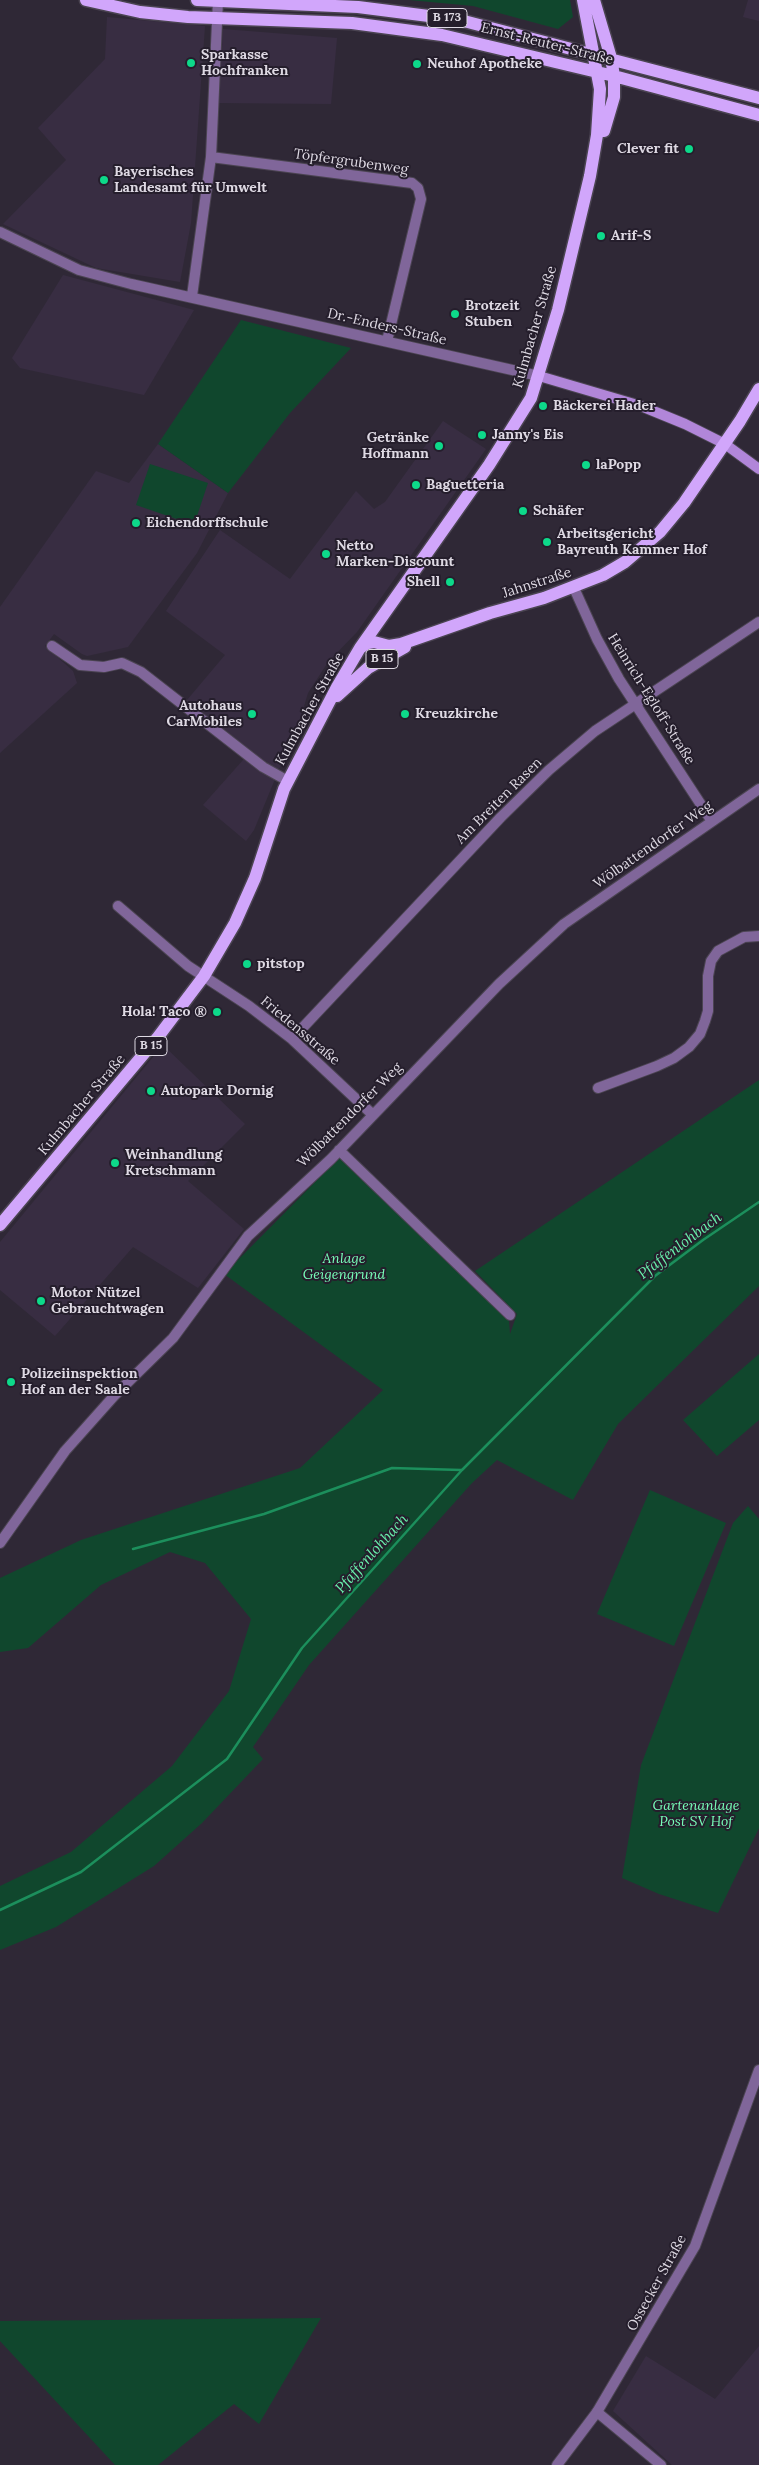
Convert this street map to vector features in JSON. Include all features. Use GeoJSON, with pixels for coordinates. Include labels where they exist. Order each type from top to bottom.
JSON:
{"type":"FeatureCollection","features":[{"type":"Feature","properties":{"kind":"main road","name":"Ernst-Reuter-Straße"},"geometry":{"type":"LineString","coordinates":[[86,0],[140,12],[216,18],[335,22],[411,30],[498,46],[759,115]]}},
{"type":"Feature","properties":{"kind":"main road","name":"Ernst-Reuter-Straße"},"geometry":{"type":"LineString","coordinates":[[196,0],[358,7],[460,20],[594,53],[759,98]]}},
{"type":"Feature","properties":{"kind":"main road","name":"Kulmbacher Straße"},"geometry":{"type":"LineString","coordinates":[[583,0],[597,71],[600,114],[590,176]]}},
{"type":"Feature","properties":{"kind":"main road","name":"Kulmbacher Straße"},"geometry":{"type":"LineString","coordinates":[[0,1225],[158,1038],[204,976],[235,923],[255,878],[288,781],[326,707],[360,648],[514,426],[531,398],[558,310],[590,176],[614,97],[614,76],[611,58],[594,0]]}},
{"type":"Feature","properties":{"kind":"main road","name":"Dr.-Enders-Straße"},"geometry":{"type":"LineString","coordinates":[[539,376],[641,406],[685,424],[725,444],[759,470]]}},
{"type":"Feature","properties":{"kind":"main road","name":"Jahnstraße"},"geometry":{"type":"LineString","coordinates":[[360,648],[374,642],[389,646],[400,644],[574,588],[603,575],[643,549],[684,503],[725,444],[759,389]]}},
{"type":"Feature","properties":{"kind":"main road","name":"B 15"},"geometry":{"type":"LineString","coordinates":[[326,707],[356,677],[377,662],[448,628]]}},
{"type":"Feature","properties":{"kind":"street"},"geometry":{"type":"LineString","coordinates":[[192,296],[211,157],[218,0]]}},
{"type":"Feature","properties":{"kind":"street","name":"Töpfergrubenweg"},"geometry":{"type":"LineString","coordinates":[[211,157],[412,183],[418,188],[421,199],[387,341]]}},
{"type":"Feature","properties":{"kind":"street","name":"Dr.-Enders-Straße"},"geometry":{"type":"LineString","coordinates":[[0,232],[79,270],[539,376]]}},
{"type":"Feature","properties":{"kind":"street","name":"Heinrich-Egloff-Straße"},"geometry":{"type":"LineString","coordinates":[[574,588],[596,639],[712,820]]}},
{"type":"Feature","properties":{"kind":"street","name":"Am Breiten Rasen"},"geometry":{"type":"LineString","coordinates":[[292,1038],[525,793],[578,744],[759,622]]}},
{"type":"Feature","properties":{"kind":"street"},"geometry":{"type":"LineString","coordinates":[[52,646],[80,665],[104,667],[122,663],[141,672],[263,767],[288,781]]}},
{"type":"Feature","properties":{"kind":"street","name":"Wölbattendorfer Weg"},"geometry":{"type":"LineString","coordinates":[[0,1543],[65,1451],[114,1396],[173,1338],[248,1236],[340,1150],[372,1114],[499,984],[564,924],[759,789]]}},
{"type":"Feature","properties":{"kind":"street","name":"Friedensstraße"},"geometry":{"type":"LineString","coordinates":[[118,906],[188,966],[249,1006],[292,1038],[372,1114]]}},
{"type":"Feature","properties":{"kind":"street"},"geometry":{"type":"LineString","coordinates":[[598,1088],[657,1066],[674,1058],[688,1047],[700,1034],[708,1011],[708,976],[711,961],[718,951],[744,937],[759,936]]}},
{"type":"Feature","properties":{"kind":"street"},"geometry":{"type":"LineString","coordinates":[[340,1150],[510,1315]]}},
{"type":"Feature","properties":{"kind":"street","name":"Ossecker Straße"},"geometry":{"type":"LineString","coordinates":[[557,2465],[597,2412],[695,2246],[759,2070]]}},
{"type":"Feature","properties":{"kind":"street"},"geometry":{"type":"LineString","coordinates":[[597,2412],[654,2463]]}},
{"type":"Feature","properties":{"kind":"shaded area"},"geometry":{"type":"Polygon","coordinates":[[[748,0],[759,0],[759,21],[743,17],[748,0]]]}},
{"type":"Feature","properties":{"kind":"shaded area"},"geometry":{"type":"Polygon","coordinates":[[[107,17],[205,26],[191,223],[180,282],[96,268],[3,224],[66,160],[38,128],[105,59],[107,17]]]}},
{"type":"Feature","properties":{"kind":"shaded area"},"geometry":{"type":"Polygon","coordinates":[[[223,29],[337,38],[331,104],[219,103],[223,29]]]}},
{"type":"Feature","properties":{"kind":"shaded area"},"geometry":{"type":"Polygon","coordinates":[[[63,275],[194,310],[144,395],[20,368],[12,358],[63,275]]]}},
{"type":"Feature","properties":{"kind":"shaded area"},"geometry":{"type":"Polygon","coordinates":[[[443,421],[486,449],[357,632],[328,662],[308,693],[301,716],[254,830],[246,841],[203,805],[251,751],[187,700],[225,655],[166,611],[220,530],[290,579],[356,491],[374,509],[385,502],[443,421]]]}},
{"type":"Feature","properties":{"kind":"shaded area","name":"Eichendorffschule"},"geometry":{"type":"Polygon","coordinates":[[[158,444],[228,493],[197,553],[128,647],[87,656],[54,634],[45,646],[73,671],[77,683],[0,753],[0,607],[96,471],[129,483],[158,444]]]}},
{"type":"Feature","properties":{"kind":"shaded area"},"geometry":{"type":"Polygon","coordinates":[[[163,1045],[245,1124],[188,1181],[244,1229],[198,1288],[133,1247],[55,1336],[0,1290],[0,1242],[163,1045]]]}},
{"type":"Feature","properties":{"kind":"shaded area"},"geometry":{"type":"Polygon","coordinates":[[[759,2346],[759,2465],[672,2465],[613,2411],[646,2356],[715,2399],[759,2346]]]}},
{"type":"Feature","properties":{"kind":"green space"},"geometry":{"type":"Polygon","coordinates":[[[409,0],[570,0],[573,17],[558,29],[473,6],[409,0]]]}},
{"type":"Feature","properties":{"kind":"green space"},"geometry":{"type":"Polygon","coordinates":[[[241,320],[351,348],[290,413],[228,493],[158,444],[241,320]]]}},
{"type":"Feature","properties":{"kind":"green space"},"geometry":{"type":"Polygon","coordinates":[[[150,464],[208,483],[194,525],[136,505],[150,464]]]}},
{"type":"Feature","properties":{"kind":"green space","name":"Anlage Geigengrund"},"geometry":{"type":"Polygon","coordinates":[[[759,1080],[759,1286],[618,1424],[573,1500],[497,1460],[472,1483],[309,1665],[253,1747],[263,1759],[202,1823],[154,1866],[56,1927],[0,1950],[0,1886],[71,1852],[172,1766],[229,1691],[251,1619],[205,1563],[170,1552],[101,1585],[28,1648],[0,1652],[0,1578],[81,1540],[300,1468],[383,1390],[224,1274],[340,1157],[509,1321],[510,1334],[517,1314],[475,1271],[759,1080]]]}},
{"type":"Feature","properties":{"kind":"green space"},"geometry":{"type":"Polygon","coordinates":[[[759,1354],[759,1420],[717,1456],[683,1420],[759,1354]]]}},
{"type":"Feature","properties":{"kind":"green space"},"geometry":{"type":"Polygon","coordinates":[[[650,1490],[726,1523],[674,1646],[597,1614],[650,1490]]]}},
{"type":"Feature","properties":{"kind":"green space","name":"Gartenanlage Post SV Hof"},"geometry":{"type":"Polygon","coordinates":[[[748,1506],[759,1519],[759,1828],[718,1913],[659,1894],[622,1878],[641,1765],[733,1523],[748,1506]]]}},
{"type":"Feature","properties":{"kind":"green space"},"geometry":{"type":"Polygon","coordinates":[[[321,2318],[259,2424],[234,2404],[158,2465],[115,2465],[0,2341],[0,2321],[321,2318]]]}},
{"type":"Feature","properties":{"kind":"waterway","name":"Pfaffenlohbach"},"geometry":{"type":"LineString","coordinates":[[0,1910],[81,1872],[227,1759],[302,1648],[462,1470],[655,1276],[703,1240],[759,1202]]}},
{"type":"Feature","properties":{"kind":"waterway"},"geometry":{"type":"LineString","coordinates":[[133,1549],[264,1514],[392,1468],[461,1470]]}},
{"type":"Feature","properties":{"kind":"place","name":"Sparkasse Hochfranken"},"geometry":{"type":"Point","coordinates":[191,63]}},
{"type":"Feature","properties":{"kind":"place","name":"Neuhof Apotheke"},"geometry":{"type":"Point","coordinates":[417,64]}},
{"type":"Feature","properties":{"kind":"place","name":"Clever fit"},"geometry":{"type":"Point","coordinates":[689,149]}},
{"type":"Feature","properties":{"kind":"place","name":"Bayerisches Landesamt für Umwelt"},"geometry":{"type":"Point","coordinates":[104,180]}},
{"type":"Feature","properties":{"kind":"place","name":"Arif-S"},"geometry":{"type":"Point","coordinates":[601,236]}},
{"type":"Feature","properties":{"kind":"place","name":"Brotzeit Stuben"},"geometry":{"type":"Point","coordinates":[455,314]}},
{"type":"Feature","properties":{"kind":"place","name":"Bäckerei Hader"},"geometry":{"type":"Point","coordinates":[543,406]}},
{"type":"Feature","properties":{"kind":"place","name":"Janny's Eis"},"geometry":{"type":"Point","coordinates":[482,435]}},
{"type":"Feature","properties":{"kind":"place","name":"Getränke Hoffmann"},"geometry":{"type":"Point","coordinates":[439,446]}},
{"type":"Feature","properties":{"kind":"place","name":"laPopp"},"geometry":{"type":"Point","coordinates":[586,465]}},
{"type":"Feature","properties":{"kind":"place","name":"Baguetteria"},"geometry":{"type":"Point","coordinates":[416,485]}},
{"type":"Feature","properties":{"kind":"place","name":"Schäfer"},"geometry":{"type":"Point","coordinates":[523,511]}},
{"type":"Feature","properties":{"kind":"place","name":"Eichendorffschule"},"geometry":{"type":"Point","coordinates":[136,523]}},
{"type":"Feature","properties":{"kind":"place","name":"Arbeitsgericht Bayreuth Kammer Hof"},"geometry":{"type":"Point","coordinates":[547,542]}},
{"type":"Feature","properties":{"kind":"place","name":"Netto Marken-Discount"},"geometry":{"type":"Point","coordinates":[326,554]}},
{"type":"Feature","properties":{"kind":"place","name":"Shell"},"geometry":{"type":"Point","coordinates":[450,582]}},
{"type":"Feature","properties":{"kind":"place","name":"Autohaus CarMobiles"},"geometry":{"type":"Point","coordinates":[252,714]}},
{"type":"Feature","properties":{"kind":"place","name":"Kreuzkirche"},"geometry":{"type":"Point","coordinates":[405,714]}},
{"type":"Feature","properties":{"kind":"place","name":"pitstop"},"geometry":{"type":"Point","coordinates":[247,964]}},
{"type":"Feature","properties":{"kind":"place","name":"Hola! Taco ®"},"geometry":{"type":"Point","coordinates":[217,1012]}},
{"type":"Feature","properties":{"kind":"place","name":"Autopark Dornig"},"geometry":{"type":"Point","coordinates":[151,1091]}},
{"type":"Feature","properties":{"kind":"place","name":"Weinhandlung Kretschmann"},"geometry":{"type":"Point","coordinates":[115,1163]}},
{"type":"Feature","properties":{"kind":"place","name":"Motor Nützel Gebrauchtwagen"},"geometry":{"type":"Point","coordinates":[41,1301]}},
{"type":"Feature","properties":{"kind":"place","name":"Polizeiinspektion Hof an der Saale"},"geometry":{"type":"Point","coordinates":[11,1382]}}]}
